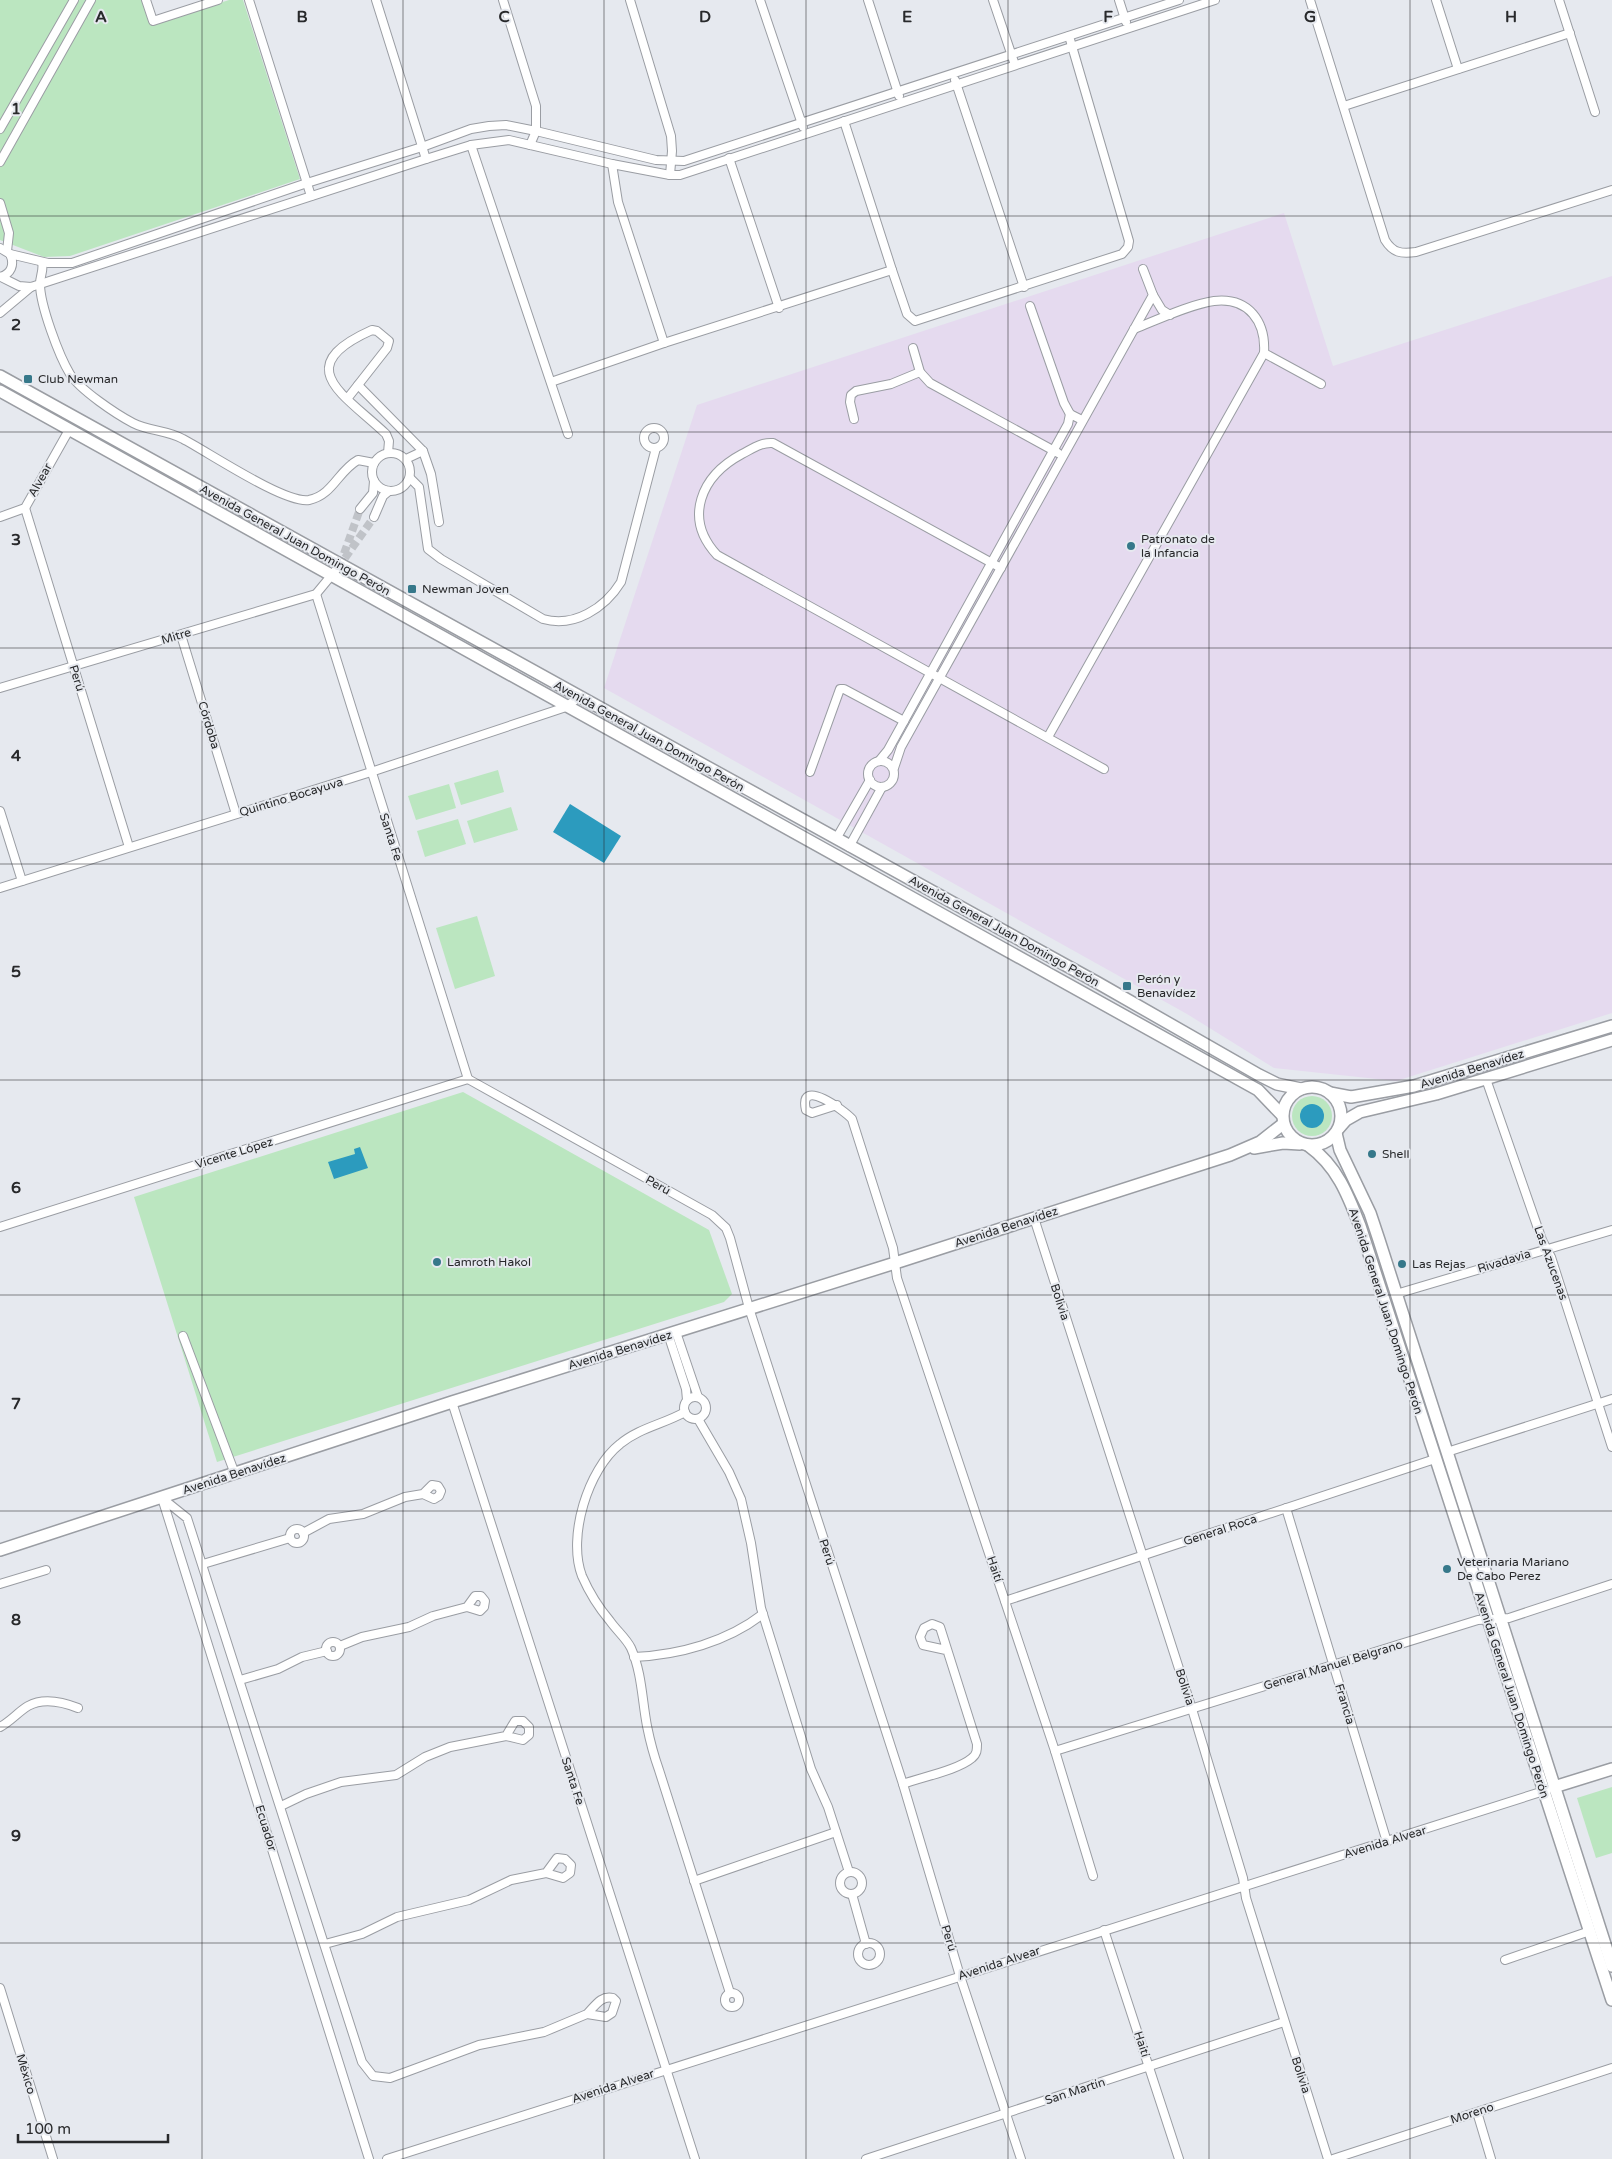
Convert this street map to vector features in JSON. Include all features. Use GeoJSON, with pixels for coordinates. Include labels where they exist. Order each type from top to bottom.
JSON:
{"type":"FeatureCollection","features":[{"type":"Feature","properties":{"kind":"main road","name":"Avenida General Juan Domingo Perón"},"geometry":{"type":"LineString","coordinates":[[0,376],[849,847],[1098,982],[1266,1079],[1301,1089]]}},
{"type":"Feature","properties":{"kind":"main road","name":"Avenida General Juan Domingo Perón"},"geometry":{"type":"LineString","coordinates":[[0,391],[1258,1090],[1282,1120]]}},
{"type":"Feature","properties":{"kind":"main road","name":"Avenida Benavídez"},"geometry":{"type":"LineString","coordinates":[[1330,1093],[1351,1096],[1414,1086],[1612,1026]]}},
{"type":"Feature","properties":{"kind":"main road","name":"Avenida Benavídez"},"geometry":{"type":"LineString","coordinates":[[1338,1131],[1346,1120],[1360,1112],[1436,1094],[1612,1040]]}},
{"type":"Feature","properties":{"kind":"main road"},"geometry":{"type":"LineString","coordinates":[[1316,1087],[1330,1093],[1341,1109],[1338,1131],[1324,1143],[1304,1145],[1289,1136],[1282,1120],[1287,1099],[1301,1089],[1316,1087]]}},
{"type":"Feature","properties":{"kind":"main road","name":"Avenida Benavídez"},"geometry":{"type":"LineString","coordinates":[[1240,1151],[1266,1138],[1282,1120]]}},
{"type":"Feature","properties":{"kind":"main road","name":"Avenida General Juan Domingo Perón"},"geometry":{"type":"LineString","coordinates":[[1338,1131],[1340,1150],[1370,1213],[1500,1620],[1590,1931],[1612,2000]]}},
{"type":"Feature","properties":{"kind":"main road","name":"Avenida Benavídez"},"geometry":{"type":"LineString","coordinates":[[0,1550],[452,1402],[895,1263],[1240,1151],[1283,1143],[1304,1145]]}},
{"type":"Feature","properties":{"kind":"main road","name":"Avenida General Juan Domingo Perón"},"geometry":{"type":"LineString","coordinates":[[1304,1145],[1320,1154],[1334,1169],[1352,1204],[1487,1620],[1612,1966]]}},
{"type":"Feature","properties":{"kind":"main road","name":"Avenida Alvear"},"geometry":{"type":"LineString","coordinates":[[1549,1789],[1612,1770]]}},
{"type":"Feature","properties":{"kind":"street"},"geometry":{"type":"LineString","coordinates":[[0,129],[74,0]]}},
{"type":"Feature","properties":{"kind":"street"},"geometry":{"type":"LineString","coordinates":[[0,162],[91,0]]}},
{"type":"Feature","properties":{"kind":"street"},"geometry":{"type":"LineString","coordinates":[[146,0],[153,21],[218,0]]}},
{"type":"Feature","properties":{"kind":"street"},"geometry":{"type":"LineString","coordinates":[[250,0],[311,196]]}},
{"type":"Feature","properties":{"kind":"street"},"geometry":{"type":"LineString","coordinates":[[376,0],[426,158]]}},
{"type":"Feature","properties":{"kind":"street"},"geometry":{"type":"LineString","coordinates":[[503,0],[536,106],[536,131],[530,145]]}},
{"type":"Feature","properties":{"kind":"street"},"geometry":{"type":"LineString","coordinates":[[630,0],[671,136],[670,175]]}},
{"type":"Feature","properties":{"kind":"street"},"geometry":{"type":"LineString","coordinates":[[760,0],[806,134]]}},
{"type":"Feature","properties":{"kind":"street"},"geometry":{"type":"LineString","coordinates":[[868,0],[901,102]]}},
{"type":"Feature","properties":{"kind":"street"},"geometry":{"type":"LineString","coordinates":[[993,0],[1015,65]]}},
{"type":"Feature","properties":{"kind":"street"},"geometry":{"type":"LineString","coordinates":[[1119,0],[1128,28]]}},
{"type":"Feature","properties":{"kind":"street"},"geometry":{"type":"LineString","coordinates":[[6,251],[42,262],[72,263],[307,183],[422,147],[471,129],[488,126],[506,126],[536,131],[629,155],[671,162],[684,161],[1179,0]]}},
{"type":"Feature","properties":{"kind":"street"},"geometry":{"type":"LineString","coordinates":[[0,313],[31,287],[471,144],[509,140],[612,164],[670,175],[680,174],[1215,0]]}},
{"type":"Feature","properties":{"kind":"street"},"geometry":{"type":"LineString","coordinates":[[1310,0],[1385,240],[1390,248],[1397,252],[1416,252],[1612,190]]}},
{"type":"Feature","properties":{"kind":"street"},"geometry":{"type":"LineString","coordinates":[[1436,0],[1458,69]]}},
{"type":"Feature","properties":{"kind":"street"},"geometry":{"type":"LineString","coordinates":[[1559,0],[1595,112]]}},
{"type":"Feature","properties":{"kind":"street"},"geometry":{"type":"LineString","coordinates":[[1344,106],[1570,33]]}},
{"type":"Feature","properties":{"kind":"street"},"geometry":{"type":"LineString","coordinates":[[844,121],[907,314],[915,321],[1122,254],[1128,247],[1129,241],[1069,36]]}},
{"type":"Feature","properties":{"kind":"street"},"geometry":{"type":"LineString","coordinates":[[953,73],[1024,287]]}},
{"type":"Feature","properties":{"kind":"street"},"geometry":{"type":"LineString","coordinates":[[471,144],[568,434]]}},
{"type":"Feature","properties":{"kind":"street"},"geometry":{"type":"LineString","coordinates":[[729,158],[779,308]]}},
{"type":"Feature","properties":{"kind":"street"},"geometry":{"type":"LineString","coordinates":[[612,164],[618,202],[664,343]]}},
{"type":"Feature","properties":{"kind":"street"},"geometry":{"type":"LineString","coordinates":[[0,204],[9,233],[6,251],[12,268],[0,277],[18,286],[31,287]]}},
{"type":"Feature","properties":{"kind":"street"},"geometry":{"type":"LineString","coordinates":[[42,262],[40,284],[48,321],[70,374],[78,384],[132,423],[181,438],[279,493],[302,500],[326,493],[352,464],[365,460],[374,463]]}},
{"type":"Feature","properties":{"kind":"street"},"geometry":{"type":"LineString","coordinates":[[1143,269],[1153,295],[1162,310],[1170,315]]}},
{"type":"Feature","properties":{"kind":"street"},"geometry":{"type":"LineString","coordinates":[[551,382],[664,343],[779,308],[892,270]]}},
{"type":"Feature","properties":{"kind":"street"},"geometry":{"type":"LineString","coordinates":[[849,847],[882,788],[893,781],[894,768],[901,747],[1153,295]]}},
{"type":"Feature","properties":{"kind":"street"},"geometry":{"type":"LineString","coordinates":[[1048,737],[1264,354],[1263,331],[1257,319],[1246,308],[1231,302],[1214,301],[1134,329]]}},
{"type":"Feature","properties":{"kind":"street"},"geometry":{"type":"LineString","coordinates":[[1030,306],[1064,403],[1070,414],[1082,420]]}},
{"type":"Feature","properties":{"kind":"street"},"geometry":{"type":"LineString","coordinates":[[347,399],[387,348],[389,341],[377,331],[372,330],[351,339],[339,348],[331,357],[329,371],[334,385],[347,399],[386,434],[389,440],[388,453]]}},
{"type":"Feature","properties":{"kind":"street"},"geometry":{"type":"LineString","coordinates":[[913,348],[920,372],[930,383],[1064,456]]}},
{"type":"Feature","properties":{"kind":"street"},"geometry":{"type":"LineString","coordinates":[[1264,354],[1321,384]]}},
{"type":"Feature","properties":{"kind":"street"},"geometry":{"type":"LineString","coordinates":[[854,419],[850,402],[851,395],[856,391],[891,384],[920,372]]}},
{"type":"Feature","properties":{"kind":"street"},"geometry":{"type":"LineString","coordinates":[[358,385],[423,452],[432,474],[439,522]]}},
{"type":"Feature","properties":{"kind":"street"},"geometry":{"type":"LineString","coordinates":[[882,788],[874,785],[870,780],[869,769],[879,761],[904,721],[1068,424],[1070,414]]}},
{"type":"Feature","properties":{"kind":"street","name":"Alvear"},"geometry":{"type":"LineString","coordinates":[[0,517],[25,508],[69,430]]}},
{"type":"Feature","properties":{"kind":"street"},"geometry":{"type":"LineString","coordinates":[[1001,568],[773,443],[765,442],[726,463],[706,484],[701,499],[701,530],[707,544],[717,555],[1104,768]]}},
{"type":"Feature","properties":{"kind":"street"},"geometry":{"type":"LineString","coordinates":[[360,509],[373,493],[372,469],[374,463],[382,455],[388,453],[400,455],[406,459],[409,465],[410,478],[419,487],[428,549],[441,560],[543,619],[556,623],[574,620],[596,609],[613,595],[621,582],[656,448]]}},
{"type":"Feature","properties":{"kind":"street"},"geometry":{"type":"LineString","coordinates":[[406,459],[423,452]]}},
{"type":"Feature","properties":{"kind":"street"},"geometry":{"type":"LineString","coordinates":[[374,481],[382,490],[389,491],[402,488],[410,478]]}},
{"type":"Feature","properties":{"kind":"street"},"geometry":{"type":"LineString","coordinates":[[374,517],[383,496],[389,491]]}},
{"type":"Feature","properties":{"kind":"street","name":"Perú"},"geometry":{"type":"LineString","coordinates":[[25,508],[129,847]]}},
{"type":"Feature","properties":{"kind":"street"},"geometry":{"type":"LineString","coordinates":[[316,594],[340,565]]}},
{"type":"Feature","properties":{"kind":"street","name":"Mitre"},"geometry":{"type":"LineString","coordinates":[[0,688],[316,594]]}},
{"type":"Feature","properties":{"kind":"street","name":"Santa Fe"},"geometry":{"type":"LineString","coordinates":[[316,594],[468,1079]]}},
{"type":"Feature","properties":{"kind":"street","name":"Córdoba"},"geometry":{"type":"LineString","coordinates":[[180,635],[236,814]]}},
{"type":"Feature","properties":{"kind":"street"},"geometry":{"type":"LineString","coordinates":[[810,772],[840,689],[844,688],[904,721]]}},
{"type":"Feature","properties":{"kind":"street","name":"Quintino Bocayuva"},"geometry":{"type":"LineString","coordinates":[[0,888],[371,772],[566,707],[579,697]]}},
{"type":"Feature","properties":{"kind":"street"},"geometry":{"type":"LineString","coordinates":[[879,761],[888,762],[894,768]]}},
{"type":"Feature","properties":{"kind":"street"},"geometry":{"type":"LineString","coordinates":[[836,839],[870,780]]}},
{"type":"Feature","properties":{"kind":"street"},"geometry":{"type":"LineString","coordinates":[[0,811],[22,881]]}},
{"type":"Feature","properties":{"kind":"street","name":"Perú"},"geometry":{"type":"LineString","coordinates":[[468,1079],[712,1215],[726,1228],[749,1308],[903,1784],[960,1976],[1020,2159]]}},
{"type":"Feature","properties":{"kind":"street","name":"Vicente López"},"geometry":{"type":"LineString","coordinates":[[0,1227],[468,1079]]}},
{"type":"Feature","properties":{"kind":"street","name":"Las Azucenas"},"geometry":{"type":"LineString","coordinates":[[1486,1079],[1542,1240],[1547,1249],[1612,1447]]}},
{"type":"Feature","properties":{"kind":"street","name":"Haití"},"geometry":{"type":"LineString","coordinates":[[837,1105],[852,1119],[893,1248],[897,1278],[1055,1751],[1093,1876]]}},
{"type":"Feature","properties":{"kind":"street","name":"Bolivia"},"geometry":{"type":"LineString","coordinates":[[1034,1218],[1192,1709],[1284,2022],[1328,2159]]}},
{"type":"Feature","properties":{"kind":"street","name":"Rivadavia"},"geometry":{"type":"LineString","coordinates":[[1396,1294],[1612,1230]]}},
{"type":"Feature","properties":{"kind":"street"},"geometry":{"type":"LineString","coordinates":[[672,1333],[698,1398]]}},
{"type":"Feature","properties":{"kind":"street"},"geometry":{"type":"LineString","coordinates":[[672,1333],[686,1389],[687,1400],[684,1412]]}},
{"type":"Feature","properties":{"kind":"street"},"geometry":{"type":"LineString","coordinates":[[184,1336],[235,1474]]}},
{"type":"Feature","properties":{"kind":"street"},"geometry":{"type":"LineString","coordinates":[[684,1412],[688,1417],[698,1419],[704,1415],[706,1408],[704,1401],[698,1398],[687,1400]]}},
{"type":"Feature","properties":{"kind":"street"},"geometry":{"type":"LineString","coordinates":[[1447,1452],[1612,1399]]}},
{"type":"Feature","properties":{"kind":"street","name":"Santa Fe"},"geometry":{"type":"LineString","coordinates":[[452,1402],[694,2159]]}},
{"type":"Feature","properties":{"kind":"street"},"geometry":{"type":"LineString","coordinates":[[684,1412],[636,1433],[620,1444],[608,1457],[592,1484],[580,1518],[578,1554],[583,1577],[595,1600],[630,1646],[651,1743],[730,1992]]}},
{"type":"Feature","properties":{"kind":"street"},"geometry":{"type":"LineString","coordinates":[[698,1419],[729,1472],[741,1499],[763,1614],[811,1769],[836,1832],[849,1872]]}},
{"type":"Feature","properties":{"kind":"street","name":"General Roca"},"geometry":{"type":"LineString","coordinates":[[1005,1601],[1435,1459]]}},
{"type":"Feature","properties":{"kind":"street"},"geometry":{"type":"LineString","coordinates":[[203,1564],[290,1538],[293,1542],[299,1543],[304,1538],[303,1534],[328,1519],[363,1514],[405,1497],[423,1494]]}},
{"type":"Feature","properties":{"kind":"street"},"geometry":{"type":"LineString","coordinates":[[162,1498],[187,1518],[362,2062],[373,2076],[390,2078],[479,2045],[544,2032],[587,2014]]}},
{"type":"Feature","properties":{"kind":"street","name":"Ecuador"},"geometry":{"type":"LineString","coordinates":[[162,1498],[369,2159]]}},
{"type":"Feature","properties":{"kind":"street","name":"Francia"},"geometry":{"type":"LineString","coordinates":[[1286,1508],[1387,1842]]}},
{"type":"Feature","properties":{"kind":"street"},"geometry":{"type":"LineString","coordinates":[[0,1584],[46,1570]]}},
{"type":"Feature","properties":{"kind":"street","name":"General Manuel Belgrano"},"geometry":{"type":"LineString","coordinates":[[1055,1751],[1478,1620],[1500,1620],[1612,1584]]}},
{"type":"Feature","properties":{"kind":"street"},"geometry":{"type":"LineString","coordinates":[[240,1680],[278,1669],[302,1657],[327,1651],[331,1656],[336,1655],[340,1653],[340,1646],[362,1638],[409,1627],[424,1620],[467,1607]]}},
{"type":"Feature","properties":{"kind":"street"},"geometry":{"type":"LineString","coordinates":[[634,1658],[674,1652],[699,1645],[727,1635],[763,1614]]}},
{"type":"Feature","properties":{"kind":"street"},"geometry":{"type":"LineString","coordinates":[[903,1784],[962,1764],[973,1758],[977,1752],[977,1744],[946,1650]]}},
{"type":"Feature","properties":{"kind":"street"},"geometry":{"type":"LineString","coordinates":[[0,1727],[12,1721],[28,1706],[39,1702],[54,1701],[78,1708]]}},
{"type":"Feature","properties":{"kind":"street"},"geometry":{"type":"LineString","coordinates":[[281,1806],[306,1794],[342,1782],[396,1775],[436,1752],[506,1736]]}},
{"type":"Feature","properties":{"kind":"street","name":"Avenida Alvear"},"geometry":{"type":"LineString","coordinates":[[387,2159],[1549,1789]]}},
{"type":"Feature","properties":{"kind":"street"},"geometry":{"type":"LineString","coordinates":[[694,1881],[836,1832]]}},
{"type":"Feature","properties":{"kind":"street"},"geometry":{"type":"LineString","coordinates":[[849,1872],[856,1873],[862,1881],[860,1888],[852,1894],[845,1892],[840,1886],[842,1875],[849,1872]]}},
{"type":"Feature","properties":{"kind":"street"},"geometry":{"type":"LineString","coordinates":[[325,1944],[362,1934],[396,1917],[469,1900],[511,1880],[546,1873]]}},
{"type":"Feature","properties":{"kind":"street"},"geometry":{"type":"LineString","coordinates":[[852,1894],[866,1944]]}},
{"type":"Feature","properties":{"kind":"street","name":"Haití"},"geometry":{"type":"LineString","coordinates":[[1104,1930],[1179,2159]]}},
{"type":"Feature","properties":{"kind":"street"},"geometry":{"type":"LineString","coordinates":[[1505,1960],[1590,1931]]}},
{"type":"Feature","properties":{"kind":"street","name":"México"},"geometry":{"type":"LineString","coordinates":[[0,1988],[53,2159]]}},
{"type":"Feature","properties":{"kind":"street","name":"San Martín"},"geometry":{"type":"LineString","coordinates":[[866,2159],[1284,2022]]}},
{"type":"Feature","properties":{"kind":"street","name":"Moreno"},"geometry":{"type":"LineString","coordinates":[[1333,2159],[1612,2068]]}},
{"type":"Feature","properties":{"kind":"street"},"geometry":{"type":"LineString","coordinates":[[1477,2112],[1491,2159]]}},
{"type":"Feature","properties":{"kind":"shaded area","name":"Patronato de la Infancia"},"geometry":{"type":"Polygon","coordinates":[[[1284,213],[1333,366],[1612,276],[1612,1013],[1396,1081],[1274,1068],[1187,1014],[604,688],[697,405],[1284,213]]]}},
{"type":"Feature","properties":{"kind":"green space"},"geometry":{"type":"Polygon","coordinates":[[[0,0],[142,0],[151,25],[229,0],[243,0],[300,179],[70,256],[44,257],[0,240],[0,0]]]}},
{"type":"Feature","properties":{"kind":"green space"},"geometry":{"type":"Polygon","coordinates":[[[498,770],[504,792],[461,805],[454,783],[498,770]]]}},
{"type":"Feature","properties":{"kind":"green space"},"geometry":{"type":"Polygon","coordinates":[[[449,784],[456,808],[416,820],[408,796],[449,784]]]}},
{"type":"Feature","properties":{"kind":"green space"},"geometry":{"type":"Polygon","coordinates":[[[511,807],[518,830],[474,843],[467,821],[511,807]]]}},
{"type":"Feature","properties":{"kind":"green space"},"geometry":{"type":"Polygon","coordinates":[[[458,819],[466,844],[425,857],[417,831],[458,819]]]}},
{"type":"Feature","properties":{"kind":"green space"},"geometry":{"type":"Polygon","coordinates":[[[477,916],[495,976],[455,989],[436,928],[477,916]]]}},
{"type":"Feature","properties":{"kind":"green space","name":"Lamroth Hakol"},"geometry":{"type":"Polygon","coordinates":[[[463,1092],[709,1230],[732,1294],[724,1302],[217,1462],[134,1197],[463,1092]]]}},
{"type":"Feature","properties":{"kind":"green space"},"geometry":{"type":"Polygon","coordinates":[[[1316,1096],[1323,1099],[1329,1105],[1332,1116],[1331,1124],[1323,1133],[1316,1136],[1308,1136],[1301,1133],[1293,1124],[1292,1112],[1295,1105],[1304,1097],[1316,1096]]]}},
{"type":"Feature","properties":{"kind":"green space"},"geometry":{"type":"Polygon","coordinates":[[[1612,1787],[1612,1853],[1596,1858],[1577,1798],[1612,1787]]]}},
{"type":"Feature","properties":{"kind":"water"},"geometry":{"type":"Polygon","coordinates":[[[570,804],[621,836],[604,863],[553,832],[570,804]]]}},
{"type":"Feature","properties":{"kind":"water"},"geometry":{"type":"Polygon","coordinates":[[[1312,1104],[1320,1108],[1324,1116],[1320,1124],[1312,1128],[1304,1124],[1300,1116],[1304,1108],[1312,1104]]]}},
{"type":"Feature","properties":{"kind":"water"},"geometry":{"type":"Polygon","coordinates":[[[360,1147],[368,1168],[334,1179],[328,1162],[355,1154],[354,1149],[360,1147]]]}},
{"type":"Feature","properties":{"kind":"tunnel"},"geometry":{"type":"LineString","coordinates":[[340,565],[360,509]]}},
{"type":"Feature","properties":{"kind":"tunnel"},"geometry":{"type":"LineString","coordinates":[[345,558],[374,517]]}},
{"type":"Feature","properties":{"kind":"place","name":"Club Newman"},"geometry":{"type":"Point","coordinates":[28,379]}},
{"type":"Feature","properties":{"kind":"place","name":"Patronato de la Infancia"},"geometry":{"type":"Point","coordinates":[1131,546]}},
{"type":"Feature","properties":{"kind":"place","name":"Newman Joven"},"geometry":{"type":"Point","coordinates":[412,589]}},
{"type":"Feature","properties":{"kind":"place","name":"Perón y Benavídez"},"geometry":{"type":"Point","coordinates":[1127,986]}},
{"type":"Feature","properties":{"kind":"place","name":"Shell"},"geometry":{"type":"Point","coordinates":[1372,1154]}},
{"type":"Feature","properties":{"kind":"place","name":"Lamroth Hakol"},"geometry":{"type":"Point","coordinates":[437,1262]}},
{"type":"Feature","properties":{"kind":"place","name":"Las Rejas"},"geometry":{"type":"Point","coordinates":[1402,1264]}},
{"type":"Feature","properties":{"kind":"place","name":"Veterinaria Mariano De Cabo Perez"},"geometry":{"type":"Point","coordinates":[1447,1569]}}]}
